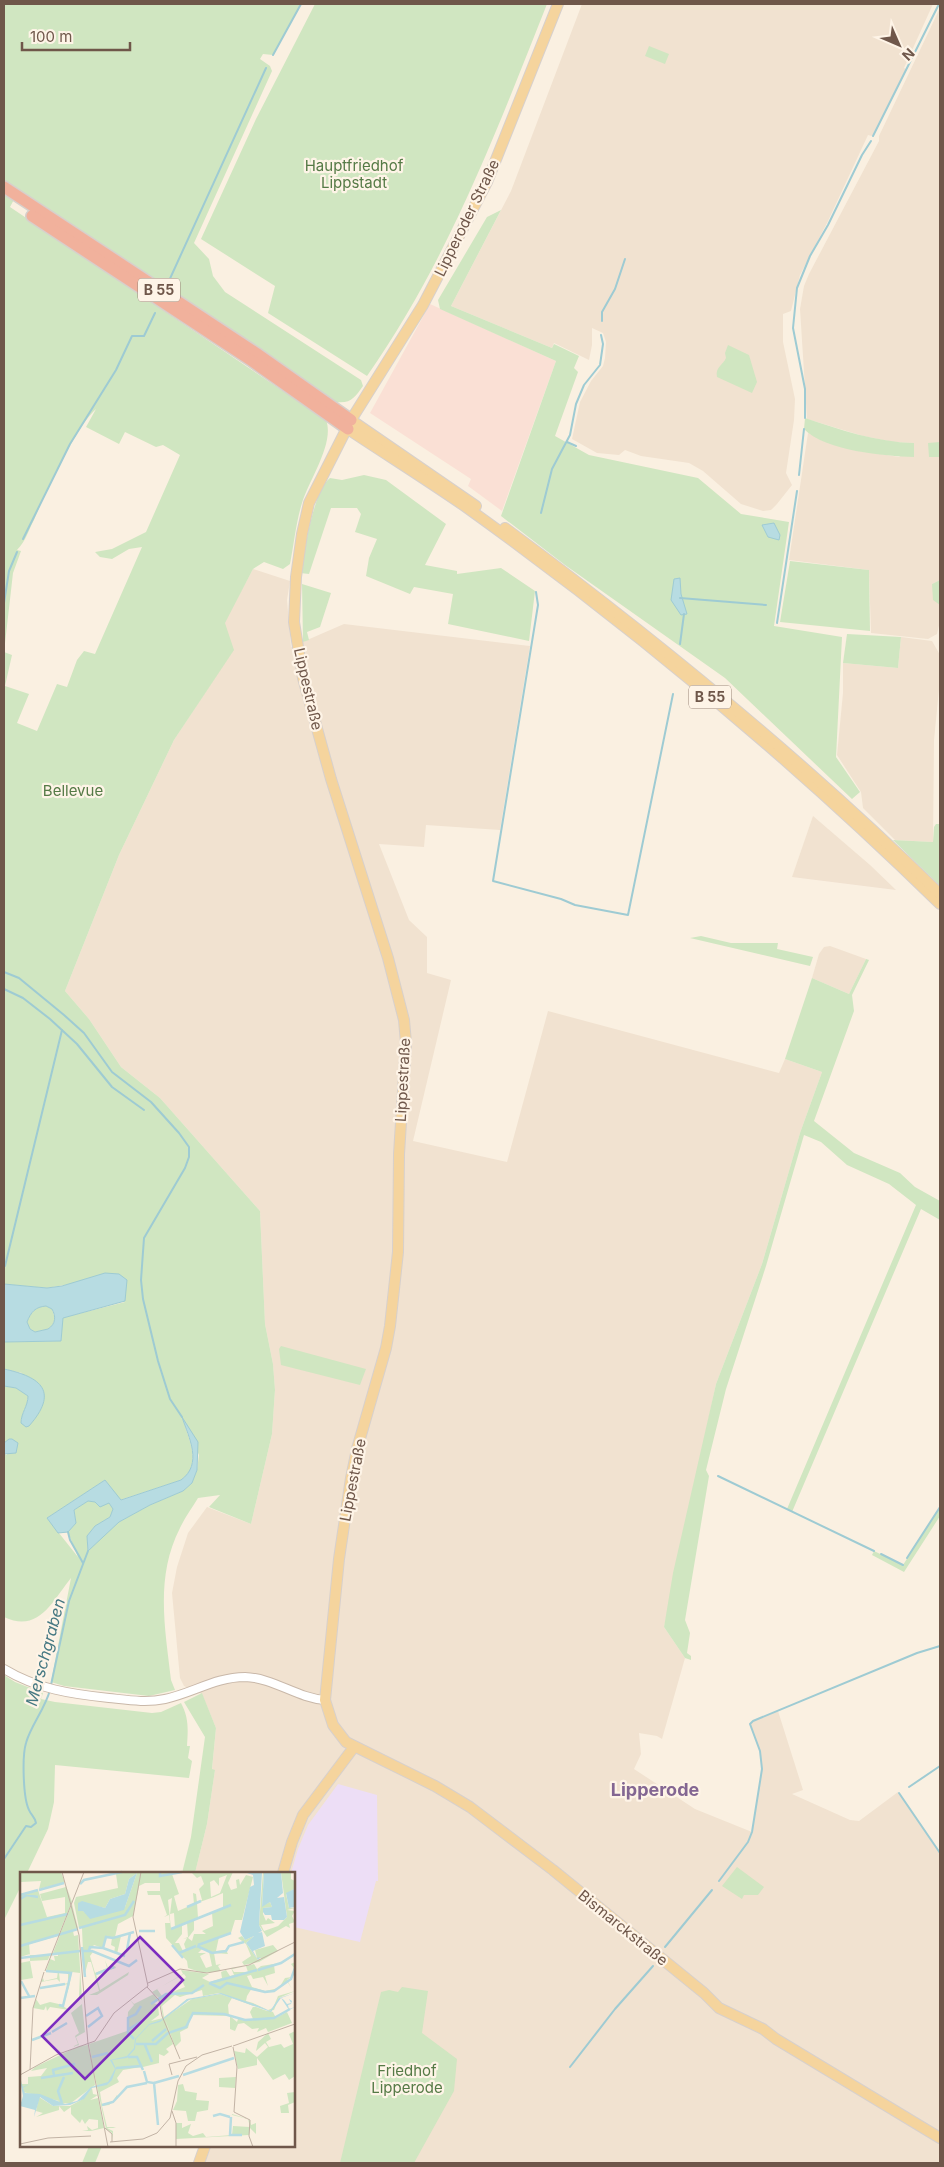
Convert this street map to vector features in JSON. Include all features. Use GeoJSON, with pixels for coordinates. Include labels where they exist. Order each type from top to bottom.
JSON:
{"type":"FeatureCollection","features":[{"type":"Feature","properties":{"kind":"highway","name":"B 55"},"geometry":{"type":"LineString","coordinates":[[4,187],[17,201]]}},
{"type":"Feature","properties":{"kind":"highway","name":"B 55"},"geometry":{"type":"LineString","coordinates":[[4,196],[17,201],[229,340],[349,424]]}},
{"type":"Feature","properties":{"kind":"main road","name":"Lipperoder Straße"},"geometry":{"type":"LineString","coordinates":[[349,424],[423,305],[487,182],[558,4]]}},
{"type":"Feature","properties":{"kind":"main road","name":"B 55"},"geometry":{"type":"LineString","coordinates":[[349,424],[469,501],[601,599],[674,657],[828,789],[940,894]]}},
{"type":"Feature","properties":{"kind":"main road","name":"B 55"},"geometry":{"type":"LineString","coordinates":[[349,424],[465,507],[596,605],[669,663],[822,794],[940,904]]}},
{"type":"Feature","properties":{"kind":"main road","name":"Lippestraße"},"geometry":{"type":"LineString","coordinates":[[325,1700],[338,1569],[351,1478],[357,1449],[386,1348],[390,1326],[398,1252],[399,1154],[406,1043],[404,1020],[388,958],[309,704],[294,622],[295,587],[302,534],[309,503],[349,424]]}},
{"type":"Feature","properties":{"kind":"main road","name":"Bismarckstraße"},"geometry":{"type":"LineString","coordinates":[[325,1700],[333,1725],[341,1737],[354,1748],[412,1774],[470,1807],[553,1870],[704,1993],[719,2008],[763,2029],[776,2039],[940,2138]]}},
{"type":"Feature","properties":{"kind":"main road"},"geometry":{"type":"LineString","coordinates":[[283,1872],[292,1842],[304,1815],[351,1755],[354,1748]]}},
{"type":"Feature","properties":{"kind":"main road"},"geometry":{"type":"LineString","coordinates":[[199,2163],[205,2147]]}},
{"type":"Feature","properties":{"kind":"street"},"geometry":{"type":"LineString","coordinates":[[4,1669],[44,1688],[144,1702],[173,1697],[210,1682],[248,1677],[286,1687],[311,1699],[325,1700]]}},
{"type":"Feature","properties":{"kind":"shaded area"},"geometry":{"type":"Polygon","coordinates":[[[582,4],[933,4],[904,68],[906,69],[872,136],[868,135],[828,221],[800,275],[791,311],[783,314],[783,342],[795,399],[794,420],[786,473],[792,485],[771,510],[763,511],[741,504],[703,471],[689,463],[641,456],[625,450],[619,455],[597,453],[572,439],[580,402],[591,381],[603,366],[606,342],[603,333],[592,328],[592,345],[589,360],[554,343],[552,348],[451,306],[511,191],[582,4]]]}},
{"type":"Feature","properties":{"kind":"shaded area"},"geometry":{"type":"Polygon","coordinates":[[[940,8],[940,580],[932,584],[940,605],[940,621],[937,634],[928,639],[871,633],[869,570],[789,560],[808,433],[827,442],[850,449],[899,457],[914,443],[893,442],[863,436],[807,419],[800,309],[804,286],[809,274],[879,141],[879,136],[940,8]]]}},
{"type":"Feature","properties":{"kind":"shaded area"},"geometry":{"type":"Polygon","coordinates":[[[430,304],[556,361],[502,511],[468,486],[471,479],[370,413],[430,304]]]}},
{"type":"Feature","properties":{"kind":"shaded area"},"geometry":{"type":"Polygon","coordinates":[[[253,569],[290,581],[287,600],[291,647],[344,624],[530,646],[500,830],[426,825],[424,847],[379,844],[409,920],[427,937],[427,973],[451,980],[413,1141],[507,1162],[548,1011],[779,1073],[785,1059],[822,1072],[800,1133],[762,1264],[716,1384],[664,1627],[685,1658],[662,1739],[657,1736],[639,1733],[641,1754],[634,1769],[695,1809],[752,1832],[762,1769],[760,1751],[750,1724],[778,1711],[803,1790],[792,1794],[850,1820],[859,1821],[898,1792],[940,1854],[940,2163],[205,2163],[211,2147],[295,2147],[295,1872],[195,1872],[207,1824],[215,1770],[212,1770],[216,1728],[202,1694],[184,1686],[180,1678],[172,1593],[177,1567],[188,1533],[207,1507],[251,1524],[272,1434],[275,1390],[273,1364],[265,1324],[260,1211],[160,1098],[121,1067],[89,1019],[65,991],[119,855],[174,740],[233,650],[224,623],[253,569]]]}},
{"type":"Feature","properties":{"kind":"shaded area"},"geometry":{"type":"Polygon","coordinates":[[[901,637],[932,641],[940,655],[940,679],[934,740],[933,842],[895,840],[863,808],[861,792],[837,755],[843,693],[843,663],[898,668],[901,637]]]}},
{"type":"Feature","properties":{"kind":"shaded area"},"geometry":{"type":"Polygon","coordinates":[[[813,816],[870,865],[896,890],[792,877],[813,816]]]}},
{"type":"Feature","properties":{"kind":"shaded area"},"geometry":{"type":"Polygon","coordinates":[[[830,946],[866,959],[849,994],[812,978],[819,954],[824,947],[830,946]]]}},
{"type":"Feature","properties":{"kind":"shaded area"},"geometry":{"type":"Polygon","coordinates":[[[338,1784],[377,1795],[378,1881],[376,1881],[360,1942],[295,1927],[295,1872],[291,1872],[308,1825],[338,1784]]]}},
{"type":"Feature","properties":{"kind":"green space","name":"Bellevue"},"geometry":{"type":"Polygon","coordinates":[[[4,4],[301,4],[273,55],[263,54],[260,59],[270,66],[272,71],[194,243],[209,259],[213,276],[225,292],[361,380],[363,386],[349,401],[336,402],[233,331],[18,192],[10,207],[326,420],[328,429],[320,462],[305,494],[300,510],[290,564],[283,569],[264,562],[253,569],[225,623],[234,650],[174,740],[119,855],[65,991],[89,1019],[121,1067],[160,1098],[260,1211],[265,1324],[273,1364],[275,1390],[272,1434],[251,1524],[209,1507],[220,1495],[198,1498],[180,1528],[172,1546],[167,1565],[164,1603],[166,1641],[171,1680],[175,1690],[149,1696],[64,1686],[51,1682],[71,1578],[44,1612],[36,1618],[27,1621],[16,1621],[4,1617],[4,1454],[7,1455],[9,1439],[4,1443],[4,1386],[16,1388],[28,1396],[21,1423],[35,1419],[22,1373],[4,1369],[4,1342],[61,1341],[62,1318],[125,1302],[82,1282],[47,1288],[4,1284],[4,4]],[[96,409],[80,429],[53,477],[27,536],[17,550],[21,551],[13,573],[4,652],[12,655],[5,686],[29,694],[17,723],[37,731],[57,684],[67,687],[77,660],[84,651],[95,654],[142,547],[129,549],[112,559],[100,557],[95,552],[112,549],[146,532],[180,455],[163,445],[156,447],[125,432],[119,444],[86,427],[96,409]],[[183,1419],[193,1459],[188,1474],[181,1480],[120,1500],[105,1480],[47,1518],[78,1557],[68,1532],[76,1523],[74,1510],[88,1501],[109,1503],[113,1509],[110,1517],[95,1526],[87,1536],[88,1550],[119,1522],[150,1505],[183,1491],[192,1483],[197,1470],[199,1455],[183,1419]]]}},
{"type":"Feature","properties":{"kind":"green space","name":"Hauptfriedhof Lippstadt"},"geometry":{"type":"Polygon","coordinates":[[[315,4],[547,4],[509,101],[446,242],[396,333],[367,376],[268,313],[275,286],[201,239],[256,119],[315,4]]]}},
{"type":"Feature","properties":{"kind":"green space"},"geometry":{"type":"Polygon","coordinates":[[[649,46],[669,54],[665,64],[645,56],[649,46]]]}},
{"type":"Feature","properties":{"kind":"green space"},"geometry":{"type":"Polygon","coordinates":[[[501,210],[451,306],[552,348],[554,344],[579,356],[574,368],[578,372],[555,436],[589,455],[698,478],[741,514],[789,522],[774,626],[842,637],[836,757],[860,792],[852,799],[725,678],[565,565],[501,516],[556,361],[440,309],[438,300],[487,217],[501,210]]]}},
{"type":"Feature","properties":{"kind":"green space"},"geometry":{"type":"Polygon","coordinates":[[[728,345],[749,355],[757,382],[752,393],[717,377],[718,368],[726,358],[725,353],[728,345]]]}},
{"type":"Feature","properties":{"kind":"green space"},"geometry":{"type":"Polygon","coordinates":[[[805,418],[872,438],[914,443],[914,457],[872,454],[826,443],[804,429],[805,418]]]}},
{"type":"Feature","properties":{"kind":"green space"},"geometry":{"type":"Polygon","coordinates":[[[940,442],[940,457],[929,457],[928,443],[940,442]]]}},
{"type":"Feature","properties":{"kind":"green space"},"geometry":{"type":"Polygon","coordinates":[[[364,475],[386,480],[446,524],[425,565],[457,571],[457,574],[501,568],[535,591],[529,641],[448,624],[453,594],[414,587],[410,594],[366,576],[369,558],[377,539],[355,532],[361,514],[357,508],[331,508],[309,574],[300,573],[314,508],[324,485],[330,478],[342,480],[364,475]]]}},
{"type":"Feature","properties":{"kind":"green space"},"geometry":{"type":"Polygon","coordinates":[[[790,561],[869,570],[870,631],[780,622],[790,561]]]}},
{"type":"Feature","properties":{"kind":"green space"},"geometry":{"type":"Polygon","coordinates":[[[940,580],[940,605],[933,600],[932,584],[940,580]]]}},
{"type":"Feature","properties":{"kind":"green space"},"geometry":{"type":"Polygon","coordinates":[[[302,584],[331,593],[320,627],[307,632],[309,640],[303,642],[302,584]]]}},
{"type":"Feature","properties":{"kind":"green space"},"geometry":{"type":"Polygon","coordinates":[[[847,634],[901,637],[898,668],[843,663],[847,634]]]}},
{"type":"Feature","properties":{"kind":"green space"},"geometry":{"type":"Polygon","coordinates":[[[936,824],[940,824],[940,886],[893,840],[933,842],[936,824]]]}},
{"type":"Feature","properties":{"kind":"green space"},"geometry":{"type":"Polygon","coordinates":[[[701,936],[731,943],[778,943],[777,949],[813,957],[810,966],[690,938],[701,936]]]}},
{"type":"Feature","properties":{"kind":"green space"},"geometry":{"type":"Polygon","coordinates":[[[866,959],[869,960],[852,995],[854,1011],[814,1121],[854,1153],[900,1173],[915,1187],[940,1201],[940,1220],[921,1209],[792,1512],[787,1509],[916,1205],[889,1184],[847,1165],[821,1142],[804,1135],[766,1266],[726,1389],[706,1470],[709,1476],[685,1620],[690,1633],[687,1653],[691,1656],[691,1660],[685,1658],[664,1627],[673,1573],[716,1384],[762,1264],[800,1133],[822,1072],[785,1059],[812,978],[849,994],[866,959]]]}},
{"type":"Feature","properties":{"kind":"green space"},"geometry":{"type":"Polygon","coordinates":[[[46,1306],[52,1309],[54,1322],[48,1329],[35,1332],[30,1329],[27,1322],[34,1311],[46,1306]]]}},
{"type":"Feature","properties":{"kind":"green space"},"geometry":{"type":"Polygon","coordinates":[[[281,1346],[366,1369],[360,1385],[281,1365],[279,1349],[281,1346]]]}},
{"type":"Feature","properties":{"kind":"green space"},"geometry":{"type":"Polygon","coordinates":[[[940,1507],[940,1516],[904,1572],[872,1555],[874,1551],[903,1565],[940,1507]]]}},
{"type":"Feature","properties":{"kind":"green space"},"geometry":{"type":"Polygon","coordinates":[[[4,1675],[15,1682],[43,1693],[41,1699],[55,1702],[152,1713],[161,1712],[181,1703],[187,1724],[187,1746],[190,1746],[188,1758],[192,1761],[189,1778],[55,1765],[54,1802],[48,1829],[27,1872],[20,1872],[20,1888],[4,1920],[4,1675]]]}},
{"type":"Feature","properties":{"kind":"green space"},"geometry":{"type":"Polygon","coordinates":[[[202,1693],[216,1728],[212,1769],[215,1770],[207,1824],[195,1872],[182,1872],[191,1837],[205,1737],[184,1702],[202,1693]]]}},
{"type":"Feature","properties":{"kind":"green space"},"geometry":{"type":"Polygon","coordinates":[[[737,1867],[764,1887],[758,1895],[744,1895],[742,1899],[722,1886],[737,1867]]]}},
{"type":"Feature","properties":{"kind":"green space","name":"Friedhof Lipperode"},"geometry":{"type":"Polygon","coordinates":[[[402,1987],[428,1991],[422,2033],[457,2059],[454,2091],[414,2163],[340,2163],[381,1992],[389,1990],[398,1992],[402,1987]]]}},
{"type":"Feature","properties":{"kind":"green space"},"geometry":{"type":"Polygon","coordinates":[[[89,2147],[102,2147],[95,2163],[82,2163],[89,2147]]]}},
{"type":"Feature","properties":{"kind":"water"},"geometry":{"type":"Polygon","coordinates":[[[774,523],[780,535],[779,540],[768,537],[762,525],[774,523]]]}},
{"type":"Feature","properties":{"kind":"water"},"geometry":{"type":"Polygon","coordinates":[[[680,578],[681,594],[687,614],[681,615],[671,600],[674,579],[680,578]]]}},
{"type":"Feature","properties":{"kind":"water"},"geometry":{"type":"Polygon","coordinates":[[[105,1273],[119,1274],[127,1280],[125,1301],[63,1318],[61,1341],[4,1342],[4,1284],[47,1288],[62,1286],[105,1273]],[[46,1306],[34,1311],[27,1322],[30,1329],[35,1332],[51,1327],[54,1320],[52,1309],[46,1306]]]}},
{"type":"Feature","properties":{"kind":"water"},"geometry":{"type":"Polygon","coordinates":[[[4,1369],[28,1376],[42,1388],[44,1395],[43,1404],[29,1426],[26,1427],[21,1423],[28,1396],[16,1388],[4,1386],[4,1369]]]}},
{"type":"Feature","properties":{"kind":"water"},"geometry":{"type":"Polygon","coordinates":[[[182,1417],[198,1442],[197,1470],[192,1483],[183,1491],[150,1505],[119,1522],[88,1551],[87,1536],[95,1526],[110,1517],[113,1509],[109,1503],[100,1507],[95,1502],[88,1501],[74,1510],[76,1523],[68,1532],[58,1533],[47,1518],[105,1480],[121,1500],[181,1480],[188,1474],[193,1459],[191,1442],[182,1417]]]}},
{"type":"Feature","properties":{"kind":"water"},"geometry":{"type":"Polygon","coordinates":[[[9,1439],[18,1443],[16,1453],[4,1454],[4,1443],[9,1439]]]}},
{"type":"Feature","properties":{"kind":"waterway"},"geometry":{"type":"LineString","coordinates":[[273,55],[301,4]]}},
{"type":"Feature","properties":{"kind":"waterway"},"geometry":{"type":"LineString","coordinates":[[873,136],[939,4]]}},
{"type":"Feature","properties":{"kind":"waterway"},"geometry":{"type":"LineString","coordinates":[[168,283],[266,68]]}},
{"type":"Feature","properties":{"kind":"waterway"},"geometry":{"type":"LineString","coordinates":[[805,418],[805,389],[793,328],[797,288],[810,256],[871,141]]}},
{"type":"Feature","properties":{"kind":"waterway"},"geometry":{"type":"LineString","coordinates":[[602,321],[602,312],[615,289],[625,259]]}},
{"type":"Feature","properties":{"kind":"waterway"},"geometry":{"type":"LineString","coordinates":[[23,539],[70,444],[116,370],[132,336],[144,336],[155,313]]}},
{"type":"Feature","properties":{"kind":"waterway"},"geometry":{"type":"LineString","coordinates":[[541,513],[552,469],[570,435],[576,404],[584,385],[600,365],[603,344],[601,335]]}},
{"type":"Feature","properties":{"kind":"waterway"},"geometry":{"type":"LineString","coordinates":[[799,475],[804,429]]}},
{"type":"Feature","properties":{"kind":"waterway"},"geometry":{"type":"LineString","coordinates":[[567,442],[576,446]]}},
{"type":"Feature","properties":{"kind":"waterway"},"geometry":{"type":"LineString","coordinates":[[777,623],[797,491]]}},
{"type":"Feature","properties":{"kind":"waterway"},"geometry":{"type":"LineString","coordinates":[[4,603],[9,571],[17,552]]}},
{"type":"Feature","properties":{"kind":"waterway"},"geometry":{"type":"LineString","coordinates":[[536,592],[538,605],[493,881],[561,899],[575,905],[628,915],[673,694]]}},
{"type":"Feature","properties":{"kind":"waterway"},"geometry":{"type":"LineString","coordinates":[[680,598],[766,605]]}},
{"type":"Feature","properties":{"kind":"waterway"},"geometry":{"type":"LineString","coordinates":[[680,644],[684,614]]}},
{"type":"Feature","properties":{"kind":"waterway"},"geometry":{"type":"LineString","coordinates":[[4,972],[19,978],[84,1033],[112,1072],[151,1102],[189,1147],[189,1157],[185,1168],[144,1238],[141,1280],[143,1299],[158,1361],[170,1399],[182,1417]]}},
{"type":"Feature","properties":{"kind":"waterway"},"geometry":{"type":"LineString","coordinates":[[4,989],[23,998],[50,1019],[77,1044],[112,1087],[144,1110]]}},
{"type":"Feature","properties":{"kind":"waterway"},"geometry":{"type":"LineString","coordinates":[[5,1266],[62,1030]]}},
{"type":"Feature","properties":{"kind":"waterway"},"geometry":{"type":"LineString","coordinates":[[718,1476],[874,1551]]}},
{"type":"Feature","properties":{"kind":"waterway"},"geometry":{"type":"LineString","coordinates":[[907,1558],[940,1507]]}},
{"type":"Feature","properties":{"kind":"waterway"},"geometry":{"type":"LineString","coordinates":[[68,1532],[70,1540],[83,1563]]}},
{"type":"Feature","properties":{"kind":"waterway","name":"Merschgraben"},"geometry":{"type":"LineString","coordinates":[[51,1685],[69,1601],[88,1551]]}},
{"type":"Feature","properties":{"kind":"waterway"},"geometry":{"type":"LineString","coordinates":[[881,1554],[903,1565]]}},
{"type":"Feature","properties":{"kind":"waterway"},"geometry":{"type":"LineString","coordinates":[[719,1881],[748,1842],[752,1832],[762,1769],[760,1751],[750,1724],[753,1721],[917,1653],[940,1646]]}},
{"type":"Feature","properties":{"kind":"waterway","name":"Merschgraben"},"geometry":{"type":"LineString","coordinates":[[4,1859],[26,1826],[31,1827],[36,1823],[29,1810],[25,1796],[24,1757],[28,1736],[45,1704],[50,1690]]}},
{"type":"Feature","properties":{"kind":"waterway"},"geometry":{"type":"LineString","coordinates":[[909,1787],[940,1766]]}},
{"type":"Feature","properties":{"kind":"waterway"},"geometry":{"type":"LineString","coordinates":[[899,1793],[940,1853]]}},
{"type":"Feature","properties":{"kind":"waterway"},"geometry":{"type":"LineString","coordinates":[[665,1947],[712,1890]]}},
{"type":"Feature","properties":{"kind":"waterway"},"geometry":{"type":"LineString","coordinates":[[570,2067],[615,2009],[653,1966]]}},
{"type":"Feature","properties":{"kind":"district","name":"Lipperode"},"geometry":{"type":"Point","coordinates":[655,1790]}}]}
